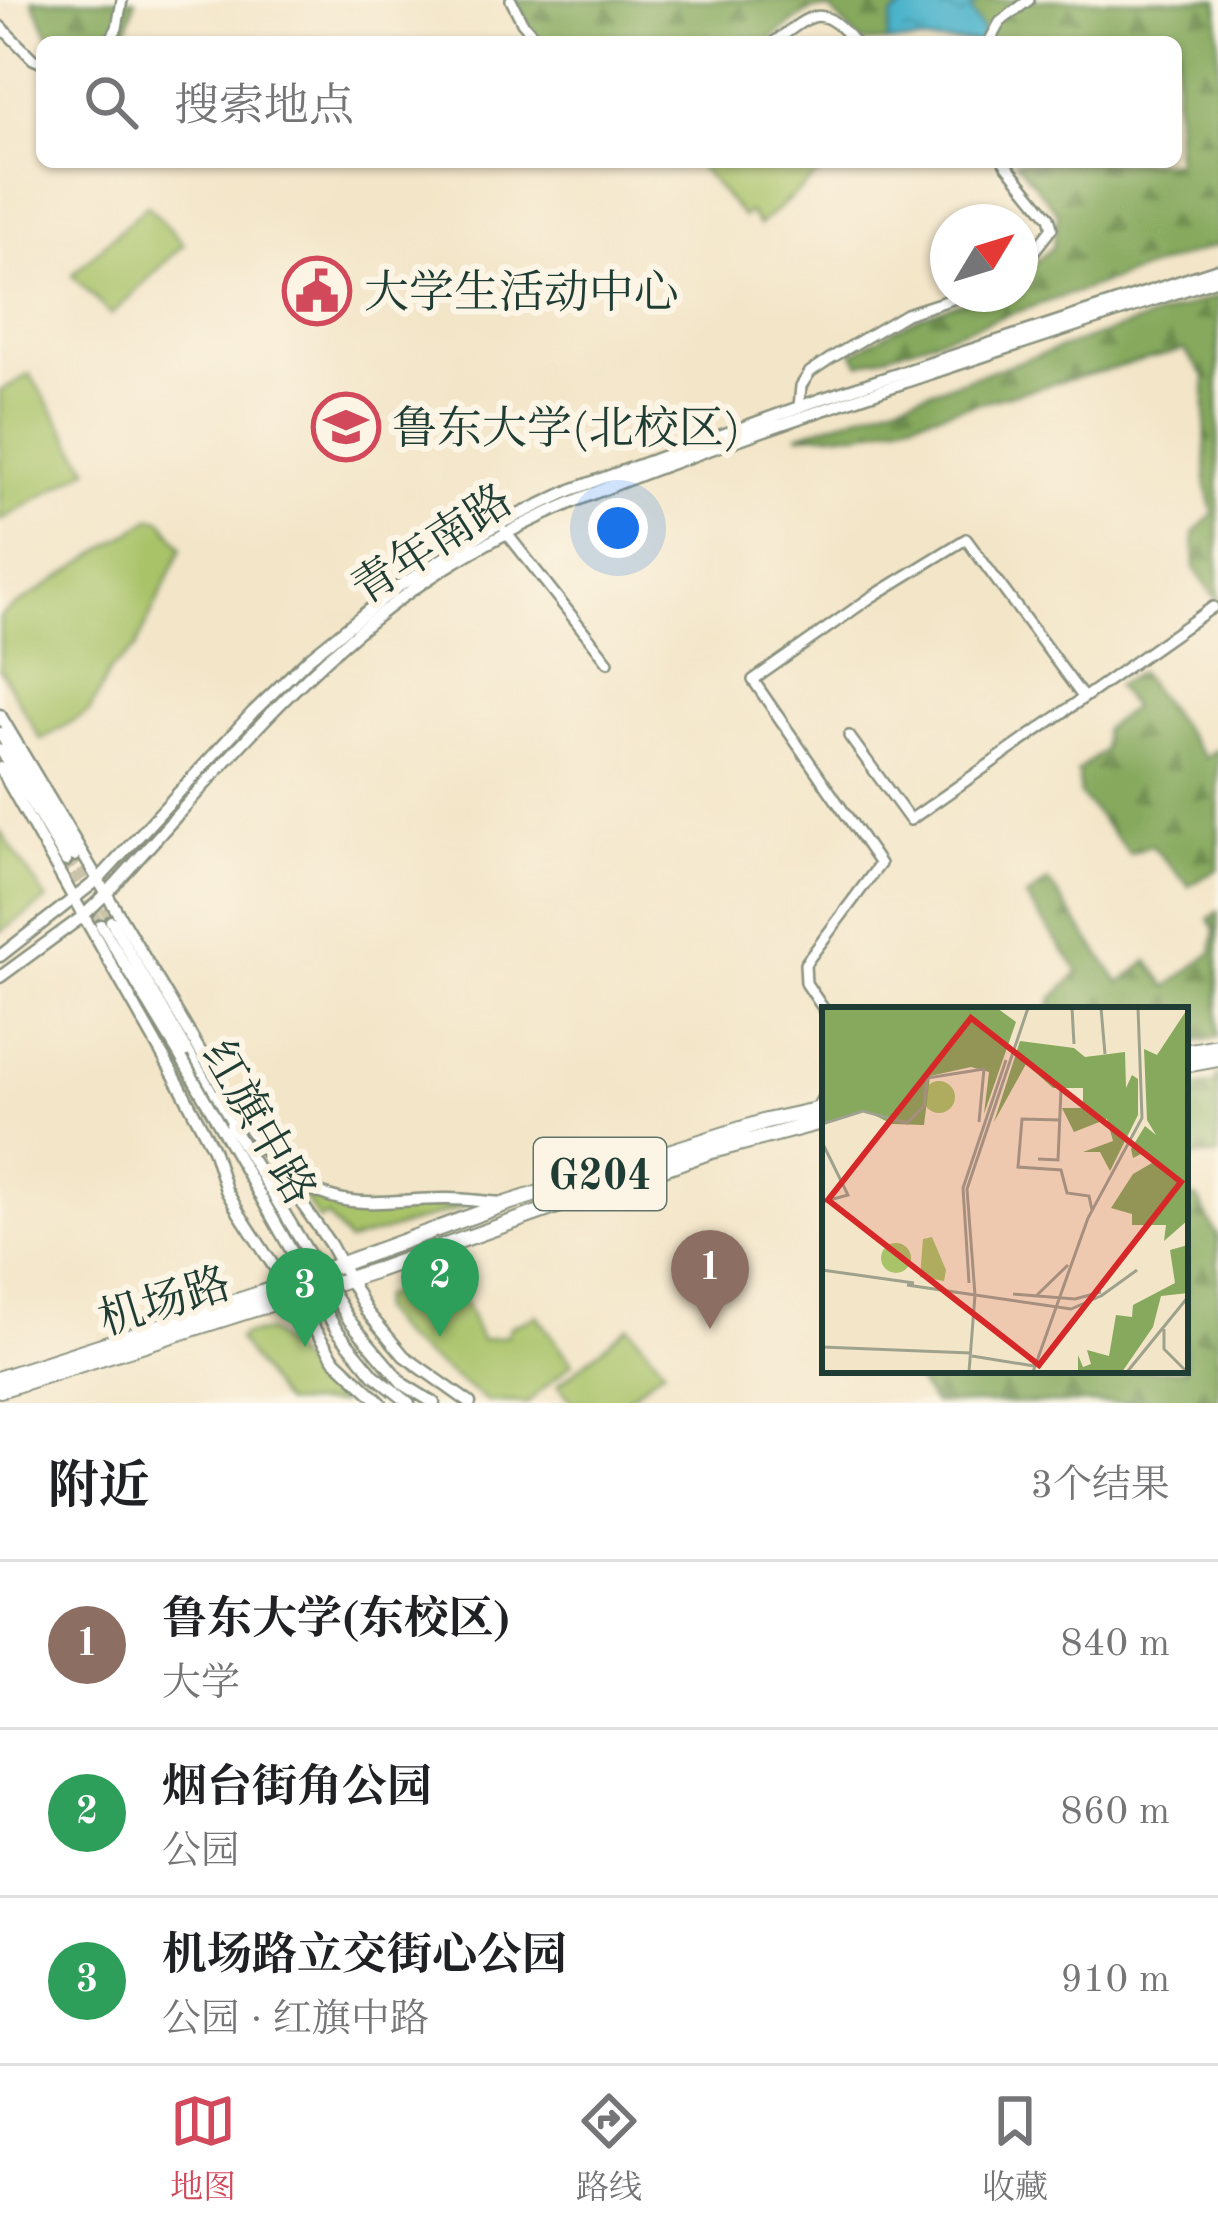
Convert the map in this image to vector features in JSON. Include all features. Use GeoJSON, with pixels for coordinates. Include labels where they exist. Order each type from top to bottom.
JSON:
{"type":"FeatureCollection","features":[{"type":"Feature","properties":{"kind":"highway"},"geometry":{"type":"LineString","coordinates":[[1188,1051],[1218,1046]]}},
{"type":"Feature","properties":{"kind":"highway"},"geometry":{"type":"LineString","coordinates":[[1188,1064],[1218,1059]]}},
{"type":"Feature","properties":{"kind":"highway","name":"G204"},"geometry":{"type":"LineString","coordinates":[[289,1290],[508,1203],[766,1120],[820,1116]]}},
{"type":"Feature","properties":{"kind":"highway","name":"G204"},"geometry":{"type":"LineString","coordinates":[[345,1270],[379,1269],[820,1116]]}},
{"type":"Feature","properties":{"kind":"highway","name":"机场路"},"geometry":{"type":"LineString","coordinates":[[0,1390],[289,1290]]}},
{"type":"Feature","properties":{"kind":"highway","name":"机场路"},"geometry":{"type":"LineString","coordinates":[[0,1378],[259,1301]]}},
{"type":"Feature","properties":{"kind":"main road","name":"青年南路"},"geometry":{"type":"LineString","coordinates":[[0,956],[100,878],[279,686],[396,588],[529,508],[799,407],[1218,269]]}},
{"type":"Feature","properties":{"kind":"main road","name":"青年南路"},"geometry":{"type":"LineString","coordinates":[[0,977],[107,893],[286,694],[402,597],[505,532],[681,460],[1218,279]]}},
{"type":"Feature","properties":{"kind":"main road"},"geometry":{"type":"LineString","coordinates":[[0,715],[187,1031],[192,1054],[276,1162],[364,1306],[404,1356],[470,1403]]}},
{"type":"Feature","properties":{"kind":"main road"},"geometry":{"type":"LineString","coordinates":[[0,733],[70,859],[0,750]]}},
{"type":"Feature","properties":{"kind":"main road"},"geometry":{"type":"LineString","coordinates":[[0,768],[151,1032],[212,1149],[229,1196],[316,1333],[351,1378],[381,1403]]}},
{"type":"Feature","properties":{"kind":"main road","name":"红旗中路"},"geometry":{"type":"LineString","coordinates":[[106,923],[192,1054],[356,1331],[414,1399]]}},
{"type":"Feature","properties":{"kind":"main road","name":"红旗中路"},"geometry":{"type":"LineString","coordinates":[[192,1054],[344,1340],[374,1375],[414,1399],[434,1403]]}},
{"type":"Feature","properties":{"kind":"main road"},"geometry":{"type":"LineString","coordinates":[[276,1162],[310,1190],[348,1203],[447,1198],[508,1203]]}},
{"type":"Feature","properties":{"kind":"street"},"geometry":{"type":"LineString","coordinates":[[112,36],[122,0]]}},
{"type":"Feature","properties":{"kind":"street"},"geometry":{"type":"LineString","coordinates":[[512,0],[533,36]]}},
{"type":"Feature","properties":{"kind":"street"},"geometry":{"type":"LineString","coordinates":[[992,36],[1000,22],[1029,0]]}},
{"type":"Feature","properties":{"kind":"street"},"geometry":{"type":"LineString","coordinates":[[782,36],[821,14],[831,17],[848,36]]}},
{"type":"Feature","properties":{"kind":"street"},"geometry":{"type":"LineString","coordinates":[[0,26],[36,61]]}},
{"type":"Feature","properties":{"kind":"street"},"geometry":{"type":"LineString","coordinates":[[1009,168],[1038,204]]}},
{"type":"Feature","properties":{"kind":"street"},"geometry":{"type":"LineString","coordinates":[[1038,204],[1052,228],[1038,246]]}},
{"type":"Feature","properties":{"kind":"street"},"geometry":{"type":"LineString","coordinates":[[799,407],[801,386],[810,372],[906,314],[930,306]]}},
{"type":"Feature","properties":{"kind":"street"},"geometry":{"type":"LineString","coordinates":[[505,532],[608,662]]}},
{"type":"Feature","properties":{"kind":"street"},"geometry":{"type":"LineString","coordinates":[[822,1007],[806,983],[805,964],[880,864],[753,680],[870,598],[966,539],[1083,697]]}},
{"type":"Feature","properties":{"kind":"street"},"geometry":{"type":"LineString","coordinates":[[849,736],[910,820],[1213,607]]}},
{"type":"Feature","properties":{"kind":"green space"},"geometry":{"type":"Polygon","coordinates":[[[32,0],[135,0],[128,26],[119,36],[49,36],[32,0]]]}},
{"type":"Feature","properties":{"kind":"green space"},"geometry":{"type":"Polygon","coordinates":[[[515,0],[1218,0],[1218,245],[1038,305],[1038,260],[1053,247],[1058,213],[1021,168],[1182,168],[1182,36],[855,36],[830,9],[814,9],[775,36],[533,36],[515,0]]]}},
{"type":"Feature","properties":{"kind":"green space"},"geometry":{"type":"Polygon","coordinates":[[[700,168],[826,168],[759,225],[749,212],[743,217],[700,168]]]}},
{"type":"Feature","properties":{"kind":"green space"},"geometry":{"type":"Polygon","coordinates":[[[147,205],[184,244],[111,315],[72,275],[147,205]]]}},
{"type":"Feature","properties":{"kind":"green space"},"geometry":{"type":"Polygon","coordinates":[[[1218,296],[1218,602],[1195,569],[1194,533],[1213,514],[1206,483],[1205,376],[1184,350],[861,433],[797,435],[1218,296]]]}},
{"type":"Feature","properties":{"kind":"green space"},"geometry":{"type":"Polygon","coordinates":[[[934,312],[1016,312],[860,364],[853,353],[934,312]]]}},
{"type":"Feature","properties":{"kind":"green space"},"geometry":{"type":"Polygon","coordinates":[[[30,374],[89,469],[0,521],[0,391],[30,374]]]}},
{"type":"Feature","properties":{"kind":"green space"},"geometry":{"type":"Polygon","coordinates":[[[152,518],[162,520],[182,548],[135,649],[110,670],[90,711],[41,740],[0,669],[0,616],[152,518]]]}},
{"type":"Feature","properties":{"kind":"green space"},"geometry":{"type":"Polygon","coordinates":[[[1139,672],[1205,758],[1218,749],[1218,869],[1189,886],[1151,845],[1130,854],[1080,795],[1078,771],[1104,750],[1104,729],[1132,708],[1116,686],[1139,672]]]}},
{"type":"Feature","properties":{"kind":"green space"},"geometry":{"type":"Polygon","coordinates":[[[0,831],[47,900],[0,932],[0,831]]]}},
{"type":"Feature","properties":{"kind":"green space"},"geometry":{"type":"Polygon","coordinates":[[[1048,881],[1120,983],[1148,961],[1167,987],[1212,953],[1215,930],[1209,919],[1218,912],[1218,1037],[1188,1043],[1188,1007],[1050,1007],[1079,972],[1026,898],[1048,881]]]}},
{"type":"Feature","properties":{"kind":"green space"},"geometry":{"type":"Polygon","coordinates":[[[1218,1074],[1218,1155],[1195,1157],[1188,1151],[1190,1088],[1215,1084],[1218,1074]]]}},
{"type":"Feature","properties":{"kind":"green space"},"geometry":{"type":"Polygon","coordinates":[[[303,1195],[366,1213],[416,1206],[465,1207],[348,1242],[327,1216],[319,1220],[303,1195]]]}},
{"type":"Feature","properties":{"kind":"green space"},"geometry":{"type":"Polygon","coordinates":[[[1188,1196],[1198,1199],[1218,1237],[1218,1403],[933,1403],[910,1373],[1188,1373],[1188,1196]]]}},
{"type":"Feature","properties":{"kind":"green space"},"geometry":{"type":"Polygon","coordinates":[[[453,1273],[481,1340],[506,1336],[510,1327],[537,1315],[572,1363],[527,1403],[487,1401],[402,1339],[379,1310],[381,1297],[453,1273]]]}},
{"type":"Feature","properties":{"kind":"green space"},"geometry":{"type":"Polygon","coordinates":[[[629,1326],[664,1368],[622,1403],[573,1403],[558,1385],[629,1326]]]}},
{"type":"Feature","properties":{"kind":"green space"},"geometry":{"type":"Polygon","coordinates":[[[268,1331],[339,1403],[283,1403],[238,1340],[242,1335],[268,1331]]]}},
{"type":"Feature","properties":{"kind":"water"},"geometry":{"type":"Polygon","coordinates":[[[914,0],[980,0],[970,10],[984,36],[888,36],[892,16],[914,0]]]}},
{"type":"Feature","properties":{"kind":"tunnel"},"geometry":{"type":"LineString","coordinates":[[74,856],[111,921]]}},
{"type":"Feature","properties":{"kind":"tunnel"},"geometry":{"type":"LineString","coordinates":[[66,861],[101,925]]}},
{"type":"Feature","properties":{"kind":"place","name":"大学生活动中心"},"geometry":{"type":"Point","coordinates":[317,291]}},
{"type":"Feature","properties":{"kind":"place","name":"鲁东大学(北校区)"},"geometry":{"type":"Point","coordinates":[346,427]}},
{"type":"Feature","properties":{"kind":"place","name":"鲁东大学(东校区)"},"geometry":{"type":"Point","coordinates":[710,1329]}},
{"type":"Feature","properties":{"kind":"place","name":"烟台街角公园"},"geometry":{"type":"Point","coordinates":[440,1337]}},
{"type":"Feature","properties":{"kind":"place","name":"机场路立交街心公园"},"geometry":{"type":"Point","coordinates":[305,1347]}}]}
